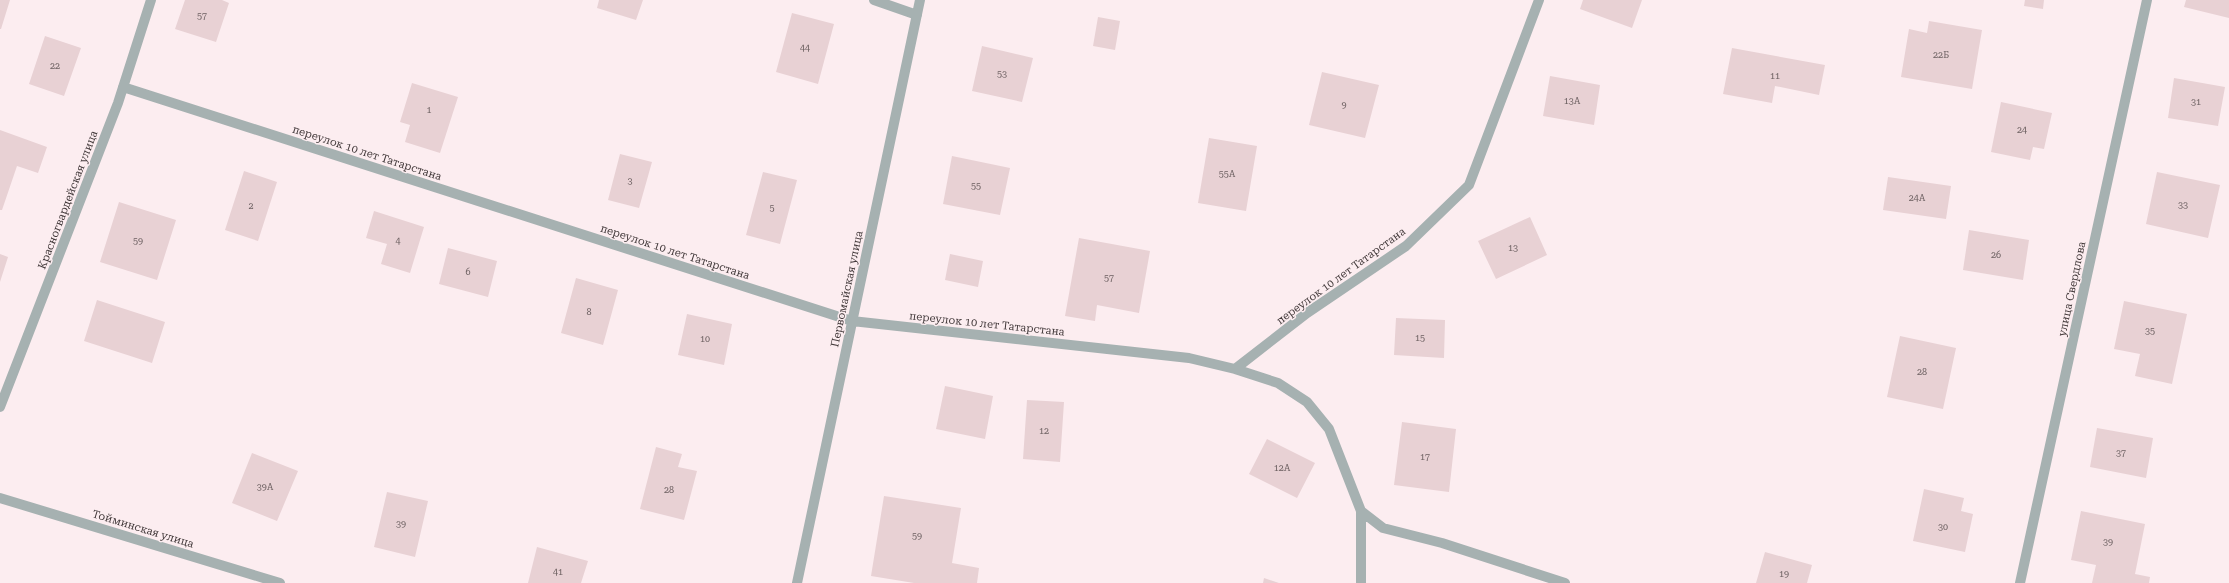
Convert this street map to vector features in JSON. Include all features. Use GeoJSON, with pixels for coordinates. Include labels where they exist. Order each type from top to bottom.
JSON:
{"type":"FeatureCollection","features":[{"type":"Feature","properties":{"kind":"street","name":"Красногвардейская улица"},"geometry":{"type":"LineString","coordinates":[[0,407],[123,87],[151,0]]}},
{"type":"Feature","properties":{"kind":"street"},"geometry":{"type":"LineString","coordinates":[[874,0],[917,15]]}},
{"type":"Feature","properties":{"kind":"street","name":"Первомайская улица"},"geometry":{"type":"LineString","coordinates":[[797,583],[920,0]]}},
{"type":"Feature","properties":{"kind":"street","name":"переулок 10 лет Татарстана"},"geometry":{"type":"LineString","coordinates":[[1235,369],[1307,313],[1406,246],[1469,185],[1538,0]]}},
{"type":"Feature","properties":{"kind":"street","name":"улица Свердлова"},"geometry":{"type":"LineString","coordinates":[[2020,583],[2147,0]]}},
{"type":"Feature","properties":{"kind":"street","name":"переулок 10 лет Татарстана"},"geometry":{"type":"LineString","coordinates":[[123,87],[852,321],[1189,358],[1235,369],[1278,383],[1307,402],[1329,429],[1361,511]]}},
{"type":"Feature","properties":{"kind":"street","name":"Тойминская улица"},"geometry":{"type":"LineString","coordinates":[[0,498],[280,583]]}},
{"type":"Feature","properties":{"kind":"street"},"geometry":{"type":"LineString","coordinates":[[1361,511],[1361,583]]}},
{"type":"Feature","properties":{"kind":"street"},"geometry":{"type":"LineString","coordinates":[[1361,511],[1383,528],[1442,543],[1565,583]]}},
{"type":"Feature","properties":{"kind":"building"},"geometry":{"type":"Polygon","coordinates":[[[0,0],[10,0],[1,29],[0,29],[0,0]]]}},
{"type":"Feature","properties":{"kind":"building"},"geometry":{"type":"Polygon","coordinates":[[[185,0],[222,0],[229,3],[216,42],[175,29],[185,0]]]}},
{"type":"Feature","properties":{"kind":"building"},"geometry":{"type":"Polygon","coordinates":[[[599,0],[643,0],[636,20],[597,8],[599,0]]]}},
{"type":"Feature","properties":{"kind":"building"},"geometry":{"type":"Polygon","coordinates":[[[1583,0],[1642,0],[1632,28],[1580,9],[1583,0]]]}},
{"type":"Feature","properties":{"kind":"building"},"geometry":{"type":"Polygon","coordinates":[[[2025,0],[2044,0],[2043,9],[2024,6],[2025,0]]]}},
{"type":"Feature","properties":{"kind":"building"},"geometry":{"type":"Polygon","coordinates":[[[2186,0],[2229,0],[2229,18],[2184,7],[2186,0]]]}},
{"type":"Feature","properties":{"kind":"building"},"geometry":{"type":"Polygon","coordinates":[[[792,13],[834,24],[818,84],[776,72],[792,13]]]}},
{"type":"Feature","properties":{"kind":"building"},"geometry":{"type":"Polygon","coordinates":[[[1098,17],[1120,21],[1115,50],[1093,46],[1098,17]]]}},
{"type":"Feature","properties":{"kind":"building"},"geometry":{"type":"Polygon","coordinates":[[[1929,21],[1982,30],[1972,89],[1901,77],[1909,29],[1927,33],[1929,21]]]}},
{"type":"Feature","properties":{"kind":"building"},"geometry":{"type":"Polygon","coordinates":[[[45,36],[81,48],[64,96],[29,84],[45,36]]]}},
{"type":"Feature","properties":{"kind":"building"},"geometry":{"type":"Polygon","coordinates":[[[982,46],[1033,58],[1022,102],[972,91],[982,46]]]}},
{"type":"Feature","properties":{"kind":"building"},"geometry":{"type":"Polygon","coordinates":[[[1732,48],[1825,65],[1819,95],[1775,86],[1772,103],[1723,94],[1732,48]]]}},
{"type":"Feature","properties":{"kind":"building"},"geometry":{"type":"Polygon","coordinates":[[[1322,72],[1379,85],[1365,138],[1309,125],[1322,72]]]}},
{"type":"Feature","properties":{"kind":"building"},"geometry":{"type":"Polygon","coordinates":[[[1550,76],[1600,85],[1594,125],[1543,116],[1550,76]]]}},
{"type":"Feature","properties":{"kind":"building"},"geometry":{"type":"Polygon","coordinates":[[[2174,78],[2225,87],[2218,126],[2168,118],[2174,78]]]}},
{"type":"Feature","properties":{"kind":"building"},"geometry":{"type":"Polygon","coordinates":[[[412,83],[458,97],[440,153],[405,142],[410,125],[400,122],[412,83]]]}},
{"type":"Feature","properties":{"kind":"building"},"geometry":{"type":"Polygon","coordinates":[[[2001,102],[2052,113],[2044,149],[2033,147],[2030,160],[1991,152],[2001,102]]]}},
{"type":"Feature","properties":{"kind":"building"},"geometry":{"type":"Polygon","coordinates":[[[0,130],[47,147],[38,173],[17,166],[2,210],[0,210],[0,130]]]}},
{"type":"Feature","properties":{"kind":"building"},"geometry":{"type":"Polygon","coordinates":[[[1209,138],[1257,146],[1246,211],[1198,203],[1209,138]]]}},
{"type":"Feature","properties":{"kind":"building"},"geometry":{"type":"Polygon","coordinates":[[[620,154],[652,162],[639,208],[608,200],[620,154]]]}},
{"type":"Feature","properties":{"kind":"building"},"geometry":{"type":"Polygon","coordinates":[[[952,156],[1010,168],[1000,215],[943,204],[952,156]]]}},
{"type":"Feature","properties":{"kind":"building"},"geometry":{"type":"Polygon","coordinates":[[[244,171],[277,182],[258,241],[225,230],[244,171]]]}},
{"type":"Feature","properties":{"kind":"building"},"geometry":{"type":"Polygon","coordinates":[[[763,172],[797,180],[780,244],[746,235],[763,172]]]}},
{"type":"Feature","properties":{"kind":"building"},"geometry":{"type":"Polygon","coordinates":[[[2157,172],[2220,185],[2208,238],[2146,224],[2157,172]]]}},
{"type":"Feature","properties":{"kind":"building"},"geometry":{"type":"Polygon","coordinates":[[[1888,177],[1951,186],[1946,219],[1883,210],[1888,177]]]}},
{"type":"Feature","properties":{"kind":"building"},"geometry":{"type":"Polygon","coordinates":[[[119,202],[176,220],[157,280],[100,262],[119,202]]]}},
{"type":"Feature","properties":{"kind":"building"},"geometry":{"type":"Polygon","coordinates":[[[374,211],[424,227],[410,273],[381,264],[387,244],[366,238],[374,211]]]}},
{"type":"Feature","properties":{"kind":"building"},"geometry":{"type":"Polygon","coordinates":[[[1530,217],[1547,255],[1496,279],[1478,241],[1530,217]]]}},
{"type":"Feature","properties":{"kind":"building"},"geometry":{"type":"Polygon","coordinates":[[[1969,230],[2029,240],[2023,280],[1963,270],[1969,230]]]}},
{"type":"Feature","properties":{"kind":"building"},"geometry":{"type":"Polygon","coordinates":[[[1079,238],[1150,251],[1139,313],[1097,305],[1095,321],[1065,316],[1079,238]]]}},
{"type":"Feature","properties":{"kind":"building"},"geometry":{"type":"Polygon","coordinates":[[[448,248],[497,261],[488,297],[439,284],[448,248]]]}},
{"type":"Feature","properties":{"kind":"building"},"geometry":{"type":"Polygon","coordinates":[[[0,254],[8,257],[0,282],[0,254]]]}},
{"type":"Feature","properties":{"kind":"building"},"geometry":{"type":"Polygon","coordinates":[[[950,254],[983,261],[978,287],[945,280],[950,254]]]}},
{"type":"Feature","properties":{"kind":"building"},"geometry":{"type":"Polygon","coordinates":[[[576,278],[618,290],[603,345],[561,333],[576,278]]]}},
{"type":"Feature","properties":{"kind":"building"},"geometry":{"type":"Polygon","coordinates":[[[97,300],[165,322],[152,363],[84,341],[97,300]]]}},
{"type":"Feature","properties":{"kind":"building"},"geometry":{"type":"Polygon","coordinates":[[[2124,301],[2187,314],[2172,384],[2135,376],[2140,354],[2114,349],[2124,301]]]}},
{"type":"Feature","properties":{"kind":"building"},"geometry":{"type":"Polygon","coordinates":[[[687,314],[732,324],[724,365],[678,355],[687,314]]]}},
{"type":"Feature","properties":{"kind":"building"},"geometry":{"type":"Polygon","coordinates":[[[1396,318],[1445,320],[1444,358],[1394,355],[1396,318]]]}},
{"type":"Feature","properties":{"kind":"building"},"geometry":{"type":"Polygon","coordinates":[[[1900,336],[1956,348],[1943,409],[1887,397],[1900,336]]]}},
{"type":"Feature","properties":{"kind":"building"},"geometry":{"type":"Polygon","coordinates":[[[945,386],[993,396],[985,439],[936,429],[945,386]]]}},
{"type":"Feature","properties":{"kind":"building"},"geometry":{"type":"Polygon","coordinates":[[[1027,400],[1064,402],[1060,462],[1023,459],[1027,400]]]}},
{"type":"Feature","properties":{"kind":"building"},"geometry":{"type":"Polygon","coordinates":[[[1402,422],[1456,429],[1449,492],[1394,485],[1402,422]]]}},
{"type":"Feature","properties":{"kind":"building"},"geometry":{"type":"Polygon","coordinates":[[[2097,428],[2153,438],[2146,478],[2090,467],[2097,428]]]}},
{"type":"Feature","properties":{"kind":"building"},"geometry":{"type":"Polygon","coordinates":[[[1267,439],[1315,463],[1297,498],[1249,474],[1267,439]]]}},
{"type":"Feature","properties":{"kind":"building"},"geometry":{"type":"Polygon","coordinates":[[[656,447],[682,454],[678,467],[697,471],[684,520],[640,509],[656,447]]]}},
{"type":"Feature","properties":{"kind":"building"},"geometry":{"type":"Polygon","coordinates":[[[252,453],[298,471],[277,521],[232,503],[252,453]]]}},
{"type":"Feature","properties":{"kind":"building"},"geometry":{"type":"Polygon","coordinates":[[[1924,489],[1964,498],[1961,511],[1973,514],[1965,552],[1913,541],[1924,489]]]}},
{"type":"Feature","properties":{"kind":"building"},"geometry":{"type":"Polygon","coordinates":[[[387,492],[428,501],[415,557],[374,547],[387,492]]]}},
{"type":"Feature","properties":{"kind":"building"},"geometry":{"type":"Polygon","coordinates":[[[884,496],[961,508],[952,563],[979,568],[977,583],[914,583],[871,576],[884,496]]]}},
{"type":"Feature","properties":{"kind":"building"},"geometry":{"type":"Polygon","coordinates":[[[2081,511],[2145,524],[2135,574],[2150,577],[2149,583],[2092,583],[2096,565],[2071,560],[2081,511]]]}},
{"type":"Feature","properties":{"kind":"building"},"geometry":{"type":"Polygon","coordinates":[[[537,547],[588,561],[581,583],[528,583],[537,547]]]}},
{"type":"Feature","properties":{"kind":"building"},"geometry":{"type":"Polygon","coordinates":[[[1765,552],[1812,565],[1807,583],[1756,583],[1765,552]]]}},
{"type":"Feature","properties":{"kind":"building"},"geometry":{"type":"Polygon","coordinates":[[[1264,578],[1279,583],[1263,583],[1264,578]]]}}]}
